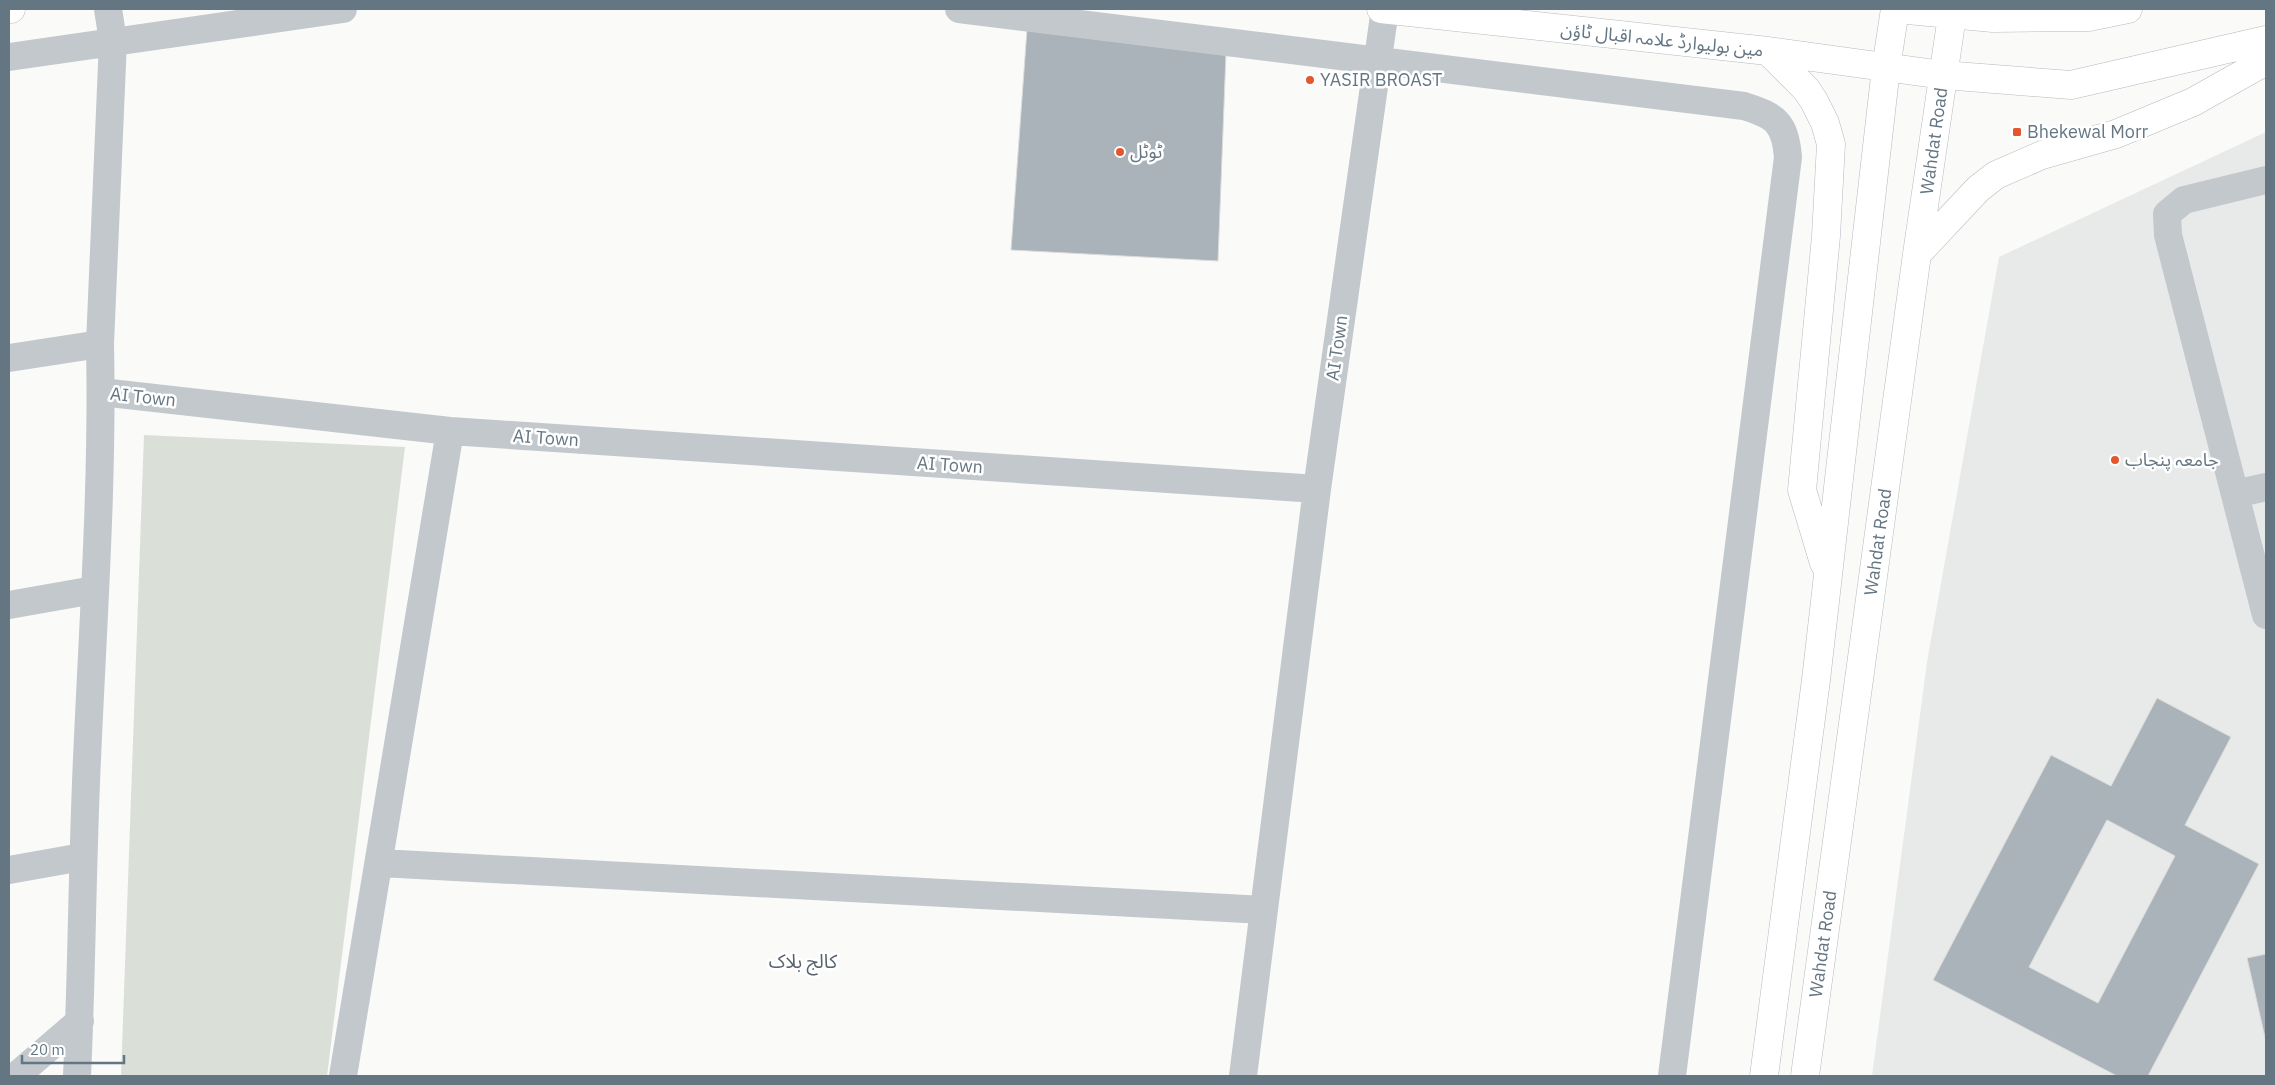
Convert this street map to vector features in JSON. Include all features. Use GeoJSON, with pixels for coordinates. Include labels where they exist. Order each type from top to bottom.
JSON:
{"type":"FeatureCollection","features":[{"type":"Feature","properties":{"kind":"main road","name":"مین بولیوارڈ علامہ اقبال ٹاؤن"},"geometry":{"type":"LineString","coordinates":[[1381,9],[1768,51],[1944,75],[2071,85],[2266,40]]}},
{"type":"Feature","properties":{"kind":"main road"},"geometry":{"type":"LineString","coordinates":[[1764,1076],[1816,680],[1886,68],[1896,9],[1952,12],[1993,18],[2090,17],[2128,9]]}},
{"type":"Feature","properties":{"kind":"main road","name":"Wahdat Road"},"geometry":{"type":"LineString","coordinates":[[1805,1076],[1917,254],[1952,12]]}},
{"type":"Feature","properties":{"kind":"main road"},"geometry":{"type":"LineString","coordinates":[[1768,51],[1806,89],[1825,123],[1831,144],[1826,236],[1802,490],[1827,574]]}},
{"type":"Feature","properties":{"kind":"main road"},"geometry":{"type":"LineString","coordinates":[[1917,254],[1978,189],[1996,175],[2042,155],[2116,134],[2193,102],[2266,61]]}},
{"type":"Feature","properties":{"kind":"street"},"geometry":{"type":"LineString","coordinates":[[78,1076],[82,857],[94,590],[101,392],[100,344],[113,41],[108,9]]}},
{"type":"Feature","properties":{"kind":"street"},"geometry":{"type":"LineString","coordinates":[[9,57],[343,9]]}},
{"type":"Feature","properties":{"kind":"street"},"geometry":{"type":"LineString","coordinates":[[958,9],[1744,106],[1762,111],[1775,121],[1786,136],[1788,157],[1672,1076]]}},
{"type":"Feature","properties":{"kind":"street","name":"AI Town"},"geometry":{"type":"LineString","coordinates":[[101,392],[450,431],[1316,489],[1384,9]]}},
{"type":"Feature","properties":{"kind":"street"},"geometry":{"type":"LineString","coordinates":[[2266,180],[2184,200],[2167,214],[2168,235],[2266,615]]}},
{"type":"Feature","properties":{"kind":"street"},"geometry":{"type":"LineString","coordinates":[[9,358],[100,344]]}},
{"type":"Feature","properties":{"kind":"street"},"geometry":{"type":"LineString","coordinates":[[343,1076],[380,863],[450,431]]}},
{"type":"Feature","properties":{"kind":"street"},"geometry":{"type":"LineString","coordinates":[[2235,494],[2266,487]]}},
{"type":"Feature","properties":{"kind":"street"},"geometry":{"type":"LineString","coordinates":[[1243,1076],[1316,489]]}},
{"type":"Feature","properties":{"kind":"street"},"geometry":{"type":"LineString","coordinates":[[9,604],[94,590]]}},
{"type":"Feature","properties":{"kind":"street"},"geometry":{"type":"LineString","coordinates":[[9,870],[82,857]]}},
{"type":"Feature","properties":{"kind":"street"},"geometry":{"type":"LineString","coordinates":[[380,863],[1264,910]]}},
{"type":"Feature","properties":{"kind":"street"},"geometry":{"type":"LineString","coordinates":[[16,1076],[80,1020]]}},
{"type":"Feature","properties":{"kind":"shaded area","name":"جامعہ پنجاب"},"geometry":{"type":"Polygon","coordinates":[[[2266,132],[2266,1076],[1872,1076],[1927,662],[1999,257],[2266,132]]]}},
{"type":"Feature","properties":{"kind":"shaded area"},"geometry":{"type":"Polygon","coordinates":[[[144,435],[405,447],[327,1076],[121,1076],[144,435]]]}},
{"type":"Feature","properties":{"kind":"building","name":"ٹوٹل"},"geometry":{"type":"Polygon","coordinates":[[[1027,29],[1226,53],[1218,261],[1011,250],[1027,29]]]}},
{"type":"Feature","properties":{"kind":"building"},"geometry":{"type":"Polygon","coordinates":[[[2157,698],[2231,737],[2185,825],[2259,864],[2148,1076],[2117,1076],[1933,980],[2051,755],[2111,786],[2157,698]],[[2107,820],[2029,967],[2098,1003],[2175,856],[2107,820]]]}},
{"type":"Feature","properties":{"kind":"building"},"geometry":{"type":"Polygon","coordinates":[[[2266,954],[2266,1042],[2247,958],[2266,954]]]}},
{"type":"Feature","properties":{"kind":"place","name":"YASIR BROAST"},"geometry":{"type":"Point","coordinates":[1310,80]}},
{"type":"Feature","properties":{"kind":"place","name":"Bhekewal Morr"},"geometry":{"type":"Point","coordinates":[2017,132]}},
{"type":"Feature","properties":{"kind":"place","name":"ٹوٹل"},"geometry":{"type":"Point","coordinates":[1120,152]}},
{"type":"Feature","properties":{"kind":"place","name":"جامعہ پنجاب"},"geometry":{"type":"Point","coordinates":[2115,460]}},
{"type":"Feature","properties":{"kind":"district","name":"کالج بلاک"},"geometry":{"type":"Point","coordinates":[803,961]}}]}
